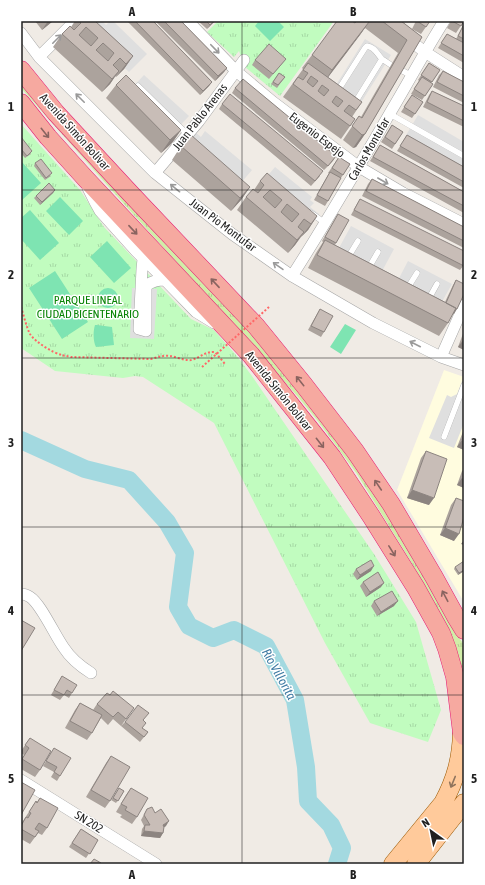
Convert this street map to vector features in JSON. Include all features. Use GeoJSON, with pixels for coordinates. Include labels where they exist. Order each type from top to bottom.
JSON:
{"type":"FeatureCollection","features":[{"type":"Feature","properties":{"kind":"highway","name":"Avenida Simón Bolívar"},"geometry":{"type":"LineString","coordinates":[[21,70],[56,113],[256,326],[304,385],[355,451],[391,504],[464,630]]}},
{"type":"Feature","properties":{"kind":"highway","name":"Avenida Simón Bolívar"},"geometry":{"type":"LineString","coordinates":[[21,103],[48,137],[85,178],[251,355],[332,458],[362,502],[416,588],[441,633],[455,677],[463,731]]}},
{"type":"Feature","properties":{"kind":"highway"},"geometry":{"type":"LineString","coordinates":[[463,731],[461,712],[464,704]]}},
{"type":"Feature","properties":{"kind":"main road"},"geometry":{"type":"LineString","coordinates":[[416,864],[454,806],[454,780],[461,749],[463,731]]}},
{"type":"Feature","properties":{"kind":"main road"},"geometry":{"type":"LineString","coordinates":[[393,864],[454,806]]}},
{"type":"Feature","properties":{"kind":"street"},"geometry":{"type":"LineString","coordinates":[[39,57],[75,21]]}},
{"type":"Feature","properties":{"kind":"street","name":"Eugenio Espejo"},"geometry":{"type":"LineString","coordinates":[[188,21],[236,71],[273,102],[359,167],[403,193],[464,224]]}},
{"type":"Feature","properties":{"kind":"street"},"geometry":{"type":"LineString","coordinates":[[384,21],[425,52],[464,77]]}},
{"type":"Feature","properties":{"kind":"street","name":"Carlos Montufar"},"geometry":{"type":"LineString","coordinates":[[292,276],[315,245],[325,223],[444,21]]}},
{"type":"Feature","properties":{"kind":"street","name":"Juan Pio Montufar"},"geometry":{"type":"LineString","coordinates":[[21,33],[39,57],[156,173],[232,234],[292,276],[373,323],[441,358],[464,365]]}},
{"type":"Feature","properties":{"kind":"street","name":"Juan Pablo Arenas"},"geometry":{"type":"LineString","coordinates":[[156,173],[190,135],[244,60]]}},
{"type":"Feature","properties":{"kind":"street"},"geometry":{"type":"LineString","coordinates":[[85,178],[100,211],[130,246],[196,312],[231,333]]}},
{"type":"Feature","properties":{"kind":"street"},"geometry":{"type":"LineString","coordinates":[[143,259],[139,329],[146,330],[146,286],[152,281],[165,280]]}},
{"type":"Feature","properties":{"kind":"street"},"geometry":{"type":"LineString","coordinates":[[441,358],[461,321],[464,305]]}},
{"type":"Feature","properties":{"kind":"street"},"geometry":{"type":"LineString","coordinates":[[21,594],[30,596],[37,603],[63,647],[78,664],[91,673]]}},
{"type":"Feature","properties":{"kind":"street","name":"SN 202"},"geometry":{"type":"LineString","coordinates":[[21,780],[156,864]]}},
{"type":"Feature","properties":{"kind":"lane"},"geometry":{"type":"LineString","coordinates":[[337,93],[366,46],[373,48],[382,59],[391,65]]}},
{"type":"Feature","properties":{"kind":"lane"},"geometry":{"type":"LineString","coordinates":[[356,101],[382,59]]}},
{"type":"Feature","properties":{"kind":"lane"},"geometry":{"type":"LineString","coordinates":[[401,70],[412,76]]}},
{"type":"Feature","properties":{"kind":"lane"},"geometry":{"type":"LineString","coordinates":[[138,86],[190,135]]}},
{"type":"Feature","properties":{"kind":"lane"},"geometry":{"type":"LineString","coordinates":[[390,114],[464,156]]}},
{"type":"Feature","properties":{"kind":"lane"},"geometry":{"type":"LineString","coordinates":[[304,207],[325,223]]}},
{"type":"Feature","properties":{"kind":"lane"},"geometry":{"type":"LineString","coordinates":[[345,261],[358,241]]}},
{"type":"Feature","properties":{"kind":"lane"},"geometry":{"type":"LineString","coordinates":[[366,272],[378,252]]}},
{"type":"Feature","properties":{"kind":"lane"},"geometry":{"type":"LineString","coordinates":[[339,258],[352,265]]}},
{"type":"Feature","properties":{"kind":"lane"},"geometry":{"type":"LineString","coordinates":[[359,268],[373,276]]}},
{"type":"Feature","properties":{"kind":"lane"},"geometry":{"type":"LineString","coordinates":[[399,289],[408,294],[416,273]]}},
{"type":"Feature","properties":{"kind":"lane"},"geometry":{"type":"LineString","coordinates":[[421,302],[425,302],[429,299],[437,284]]}},
{"type":"Feature","properties":{"kind":"lane"},"geometry":{"type":"LineString","coordinates":[[444,438],[464,385]]}},
{"type":"Feature","properties":{"kind":"path"},"geometry":{"type":"LineString","coordinates":[[21,307],[32,337],[54,353],[71,357],[151,358],[170,356],[190,360],[195,359],[205,353],[215,352],[225,364]]}},
{"type":"Feature","properties":{"kind":"path"},"geometry":{"type":"LineString","coordinates":[[202,367],[268,307]]}},
{"type":"Feature","properties":{"kind":"shaded area"},"geometry":{"type":"Polygon","coordinates":[[[87,21],[102,21],[106,25],[110,21],[113,21],[147,54],[129,72],[85,31],[87,21]]]}},
{"type":"Feature","properties":{"kind":"shaded area"},"geometry":{"type":"Polygon","coordinates":[[[365,39],[391,55],[357,109],[331,93],[365,39]]]}},
{"type":"Feature","properties":{"kind":"shaded area"},"geometry":{"type":"Polygon","coordinates":[[[144,75],[189,116],[172,134],[127,93],[144,75]]]}},
{"type":"Feature","properties":{"kind":"shaded area"},"geometry":{"type":"Polygon","coordinates":[[[418,115],[464,142],[464,170],[405,137],[418,115]]]}},
{"type":"Feature","properties":{"kind":"shaded area"},"geometry":{"type":"Polygon","coordinates":[[[205,131],[252,170],[235,190],[187,142],[195,132],[201,137],[205,131]]]}},
{"type":"Feature","properties":{"kind":"shaded area"},"geometry":{"type":"Polygon","coordinates":[[[275,167],[312,197],[310,200],[314,203],[310,207],[319,214],[309,225],[259,186],[275,167]]]}},
{"type":"Feature","properties":{"kind":"shaded area"},"geometry":{"type":"Polygon","coordinates":[[[351,226],[394,249],[380,275],[396,284],[408,261],[452,284],[435,314],[333,259],[351,226]]]}},
{"type":"Feature","properties":{"kind":"shaded area"},"geometry":{"type":"Polygon","coordinates":[[[132,288],[157,289],[154,339],[130,338],[132,288]]]}},
{"type":"Feature","properties":{"kind":"shaded area"},"geometry":{"type":"Polygon","coordinates":[[[444,370],[464,377],[464,602],[397,490],[444,370]]]}},
{"type":"Feature","properties":{"kind":"shaded area"},"geometry":{"type":"Polygon","coordinates":[[[462,381],[464,382],[464,423],[454,448],[429,438],[447,395],[451,397],[457,394],[462,381]]]}},
{"type":"Feature","properties":{"kind":"green space"},"geometry":{"type":"Polygon","coordinates":[[[218,21],[334,21],[280,96],[245,67],[239,51],[234,57],[207,32],[218,21]]]}},
{"type":"Feature","properties":{"kind":"green space"},"geometry":{"type":"Polygon","coordinates":[[[259,21],[278,21],[284,27],[270,41],[255,26],[259,21]]]}},
{"type":"Feature","properties":{"kind":"green space"},"geometry":{"type":"Polygon","coordinates":[[[21,81],[264,348],[361,472],[418,562],[452,627],[464,645],[464,679],[431,598],[413,565],[357,474],[317,420],[258,352],[21,88],[21,81]]]}},
{"type":"Feature","properties":{"kind":"green space","name":"PARQUE LINEAL CIUDAD BICENTENARIO"},"geometry":{"type":"Polygon","coordinates":[[[21,124],[80,190],[104,227],[191,319],[214,330],[236,355],[374,554],[416,622],[441,710],[428,742],[370,723],[325,643],[214,423],[143,377],[135,376],[123,378],[55,371],[21,348],[21,124]]]}},
{"type":"Feature","properties":{"kind":"green space"},"geometry":{"type":"Polygon","coordinates":[[[21,161],[41,183],[22,200],[21,199],[21,161]]]}},
{"type":"Feature","properties":{"kind":"green space"},"geometry":{"type":"Polygon","coordinates":[[[60,197],[83,221],[69,235],[46,211],[60,197]]]}},
{"type":"Feature","properties":{"kind":"green space"},"geometry":{"type":"Polygon","coordinates":[[[30,210],[59,243],[40,260],[21,239],[21,218],[30,210]]]}},
{"type":"Feature","properties":{"kind":"green space"},"geometry":{"type":"Polygon","coordinates":[[[107,241],[131,268],[114,283],[90,257],[107,241]]]}},
{"type":"Feature","properties":{"kind":"green space"},"geometry":{"type":"Polygon","coordinates":[[[55,271],[88,322],[62,339],[29,288],[55,271]]]}},
{"type":"Feature","properties":{"kind":"green space"},"geometry":{"type":"Polygon","coordinates":[[[108,288],[115,291],[118,298],[115,305],[108,308],[101,305],[98,298],[101,291],[108,288]]]}},
{"type":"Feature","properties":{"kind":"green space"},"geometry":{"type":"Polygon","coordinates":[[[345,324],[356,330],[341,354],[330,347],[345,324]]]}},
{"type":"Feature","properties":{"kind":"green space"},"geometry":{"type":"Polygon","coordinates":[[[95,325],[112,327],[114,345],[96,347],[94,342],[95,325]]]}},
{"type":"Feature","properties":{"kind":"building"},"geometry":{"type":"Polygon","coordinates":[[[79,21],[95,21],[133,56],[126,64],[120,58],[113,65],[119,71],[112,79],[62,34],[70,26],[74,30],[81,23],[79,21]],[[86,27],[79,35],[91,46],[98,38],[86,27]],[[103,43],[96,50],[108,61],[114,53],[103,43]]]}},
{"type":"Feature","properties":{"kind":"building"},"geometry":{"type":"Polygon","coordinates":[[[135,21],[153,21],[212,82],[203,91],[135,21]]]}},
{"type":"Feature","properties":{"kind":"building"},"geometry":{"type":"Polygon","coordinates":[[[164,21],[181,21],[227,68],[218,76],[164,21]]]}},
{"type":"Feature","properties":{"kind":"building"},"geometry":{"type":"Polygon","coordinates":[[[206,21],[214,21],[210,25],[206,21]]]}},
{"type":"Feature","properties":{"kind":"building"},"geometry":{"type":"Polygon","coordinates":[[[337,21],[352,21],[355,23],[357,21],[369,22],[332,70],[312,55],[337,21]]]}},
{"type":"Feature","properties":{"kind":"building"},"geometry":{"type":"Polygon","coordinates":[[[382,21],[401,21],[422,37],[365,134],[362,135],[352,126],[359,116],[362,118],[407,40],[382,21]]]}},
{"type":"Feature","properties":{"kind":"building"},"geometry":{"type":"Polygon","coordinates":[[[417,21],[430,21],[426,27],[417,21]]]}},
{"type":"Feature","properties":{"kind":"building"},"geometry":{"type":"Polygon","coordinates":[[[452,21],[464,21],[461,26],[452,21]]]}},
{"type":"Feature","properties":{"kind":"building"},"geometry":{"type":"Polygon","coordinates":[[[464,26],[464,39],[458,36],[464,26]]]}},
{"type":"Feature","properties":{"kind":"building"},"geometry":{"type":"Polygon","coordinates":[[[447,34],[464,43],[464,56],[441,43],[447,34]]]}},
{"type":"Feature","properties":{"kind":"building"},"geometry":{"type":"Polygon","coordinates":[[[269,44],[286,59],[273,74],[255,60],[269,44]]]}},
{"type":"Feature","properties":{"kind":"building"},"geometry":{"type":"Polygon","coordinates":[[[308,63],[362,102],[356,110],[349,105],[344,111],[355,119],[350,126],[293,84],[298,77],[303,80],[308,73],[303,70],[308,63]],[[311,76],[307,82],[313,87],[318,81],[311,76]],[[322,85],[318,91],[324,96],[329,90],[322,85]],[[336,96],[332,102],[338,107],[343,101],[336,96]]]}},
{"type":"Feature","properties":{"kind":"building"},"geometry":{"type":"Polygon","coordinates":[[[429,63],[440,70],[432,82],[421,75],[429,63]]]}},
{"type":"Feature","properties":{"kind":"building"},"geometry":{"type":"Polygon","coordinates":[[[443,71],[464,82],[464,96],[437,82],[443,71]]]}},
{"type":"Feature","properties":{"kind":"building"},"geometry":{"type":"Polygon","coordinates":[[[279,73],[285,77],[278,85],[273,82],[279,73]]]}},
{"type":"Feature","properties":{"kind":"building"},"geometry":{"type":"Polygon","coordinates":[[[126,75],[181,130],[170,140],[116,85],[126,75]]]}},
{"type":"Feature","properties":{"kind":"building"},"geometry":{"type":"Polygon","coordinates":[[[422,77],[433,84],[425,96],[414,89],[422,77]]]}},
{"type":"Feature","properties":{"kind":"building"},"geometry":{"type":"Polygon","coordinates":[[[243,79],[336,156],[328,166],[235,88],[243,79]]]}},
{"type":"Feature","properties":{"kind":"building"},"geometry":{"type":"Polygon","coordinates":[[[432,91],[464,106],[464,121],[427,102],[432,91]]]}},
{"type":"Feature","properties":{"kind":"building"},"geometry":{"type":"Polygon","coordinates":[[[230,94],[323,171],[315,181],[222,104],[230,94]]]}},
{"type":"Feature","properties":{"kind":"building"},"geometry":{"type":"Polygon","coordinates":[[[412,95],[423,102],[415,114],[404,107],[412,95]]]}},
{"type":"Feature","properties":{"kind":"building"},"geometry":{"type":"Polygon","coordinates":[[[392,125],[403,132],[395,144],[385,137],[392,125]]]}},
{"type":"Feature","properties":{"kind":"building"},"geometry":{"type":"Polygon","coordinates":[[[191,135],[250,187],[240,198],[181,146],[191,135]]]}},
{"type":"Feature","properties":{"kind":"building"},"geometry":{"type":"Polygon","coordinates":[[[407,135],[464,167],[464,182],[400,146],[407,135]]]}},
{"type":"Feature","properties":{"kind":"building"},"geometry":{"type":"Polygon","coordinates":[[[21,137],[32,151],[27,156],[21,149],[21,137]]]}},
{"type":"Feature","properties":{"kind":"building"},"geometry":{"type":"Polygon","coordinates":[[[380,145],[464,192],[464,206],[373,157],[380,145]]]}},
{"type":"Feature","properties":{"kind":"building"},"geometry":{"type":"Polygon","coordinates":[[[339,157],[350,164],[343,175],[332,168],[339,157]]]}},
{"type":"Feature","properties":{"kind":"building"},"geometry":{"type":"Polygon","coordinates":[[[41,159],[52,173],[46,178],[35,163],[41,159]]]}},
{"type":"Feature","properties":{"kind":"building"},"geometry":{"type":"Polygon","coordinates":[[[330,172],[341,178],[328,201],[317,195],[330,172]]]}},
{"type":"Feature","properties":{"kind":"building"},"geometry":{"type":"Polygon","coordinates":[[[267,173],[317,216],[311,224],[304,219],[298,227],[304,232],[297,240],[246,197],[253,189],[258,193],[264,185],[260,181],[267,173]],[[270,190],[263,197],[275,208],[282,200],[270,190]],[[287,204],[281,212],[292,222],[299,214],[287,204]]]}},
{"type":"Feature","properties":{"kind":"building"},"geometry":{"type":"Polygon","coordinates":[[[372,179],[464,227],[464,241],[366,191],[372,179]]]}},
{"type":"Feature","properties":{"kind":"building"},"geometry":{"type":"Polygon","coordinates":[[[49,183],[55,190],[42,202],[36,196],[49,183]]]}},
{"type":"Feature","properties":{"kind":"building"},"geometry":{"type":"Polygon","coordinates":[[[360,199],[464,251],[464,266],[354,210],[360,199]]]}},
{"type":"Feature","properties":{"kind":"building"},"geometry":{"type":"Polygon","coordinates":[[[338,214],[349,220],[336,243],[325,237],[338,214]]]}},
{"type":"Feature","properties":{"kind":"building"},"geometry":{"type":"Polygon","coordinates":[[[325,240],[456,308],[448,323],[317,255],[325,240]]]}},
{"type":"Feature","properties":{"kind":"building"},"geometry":{"type":"Polygon","coordinates":[[[456,280],[464,284],[464,294],[457,309],[446,303],[456,280]]]}},
{"type":"Feature","properties":{"kind":"building"},"geometry":{"type":"Polygon","coordinates":[[[320,309],[333,316],[324,332],[311,326],[320,309]]]}},
{"type":"Feature","properties":{"kind":"building"},"geometry":{"type":"Polygon","coordinates":[[[426,451],[447,459],[434,498],[412,490],[426,451]]]}},
{"type":"Feature","properties":{"kind":"building"},"geometry":{"type":"Polygon","coordinates":[[[456,498],[464,501],[464,517],[459,534],[445,528],[456,498]]]}},
{"type":"Feature","properties":{"kind":"building"},"geometry":{"type":"Polygon","coordinates":[[[371,560],[374,566],[360,575],[356,569],[371,560]]]}},
{"type":"Feature","properties":{"kind":"building"},"geometry":{"type":"Polygon","coordinates":[[[464,561],[464,570],[459,573],[455,567],[464,561]]]}},
{"type":"Feature","properties":{"kind":"building"},"geometry":{"type":"Polygon","coordinates":[[[378,572],[384,583],[370,592],[363,582],[378,572]]]}},
{"type":"Feature","properties":{"kind":"building"},"geometry":{"type":"Polygon","coordinates":[[[392,591],[398,601],[381,612],[374,601],[392,591]]]}},
{"type":"Feature","properties":{"kind":"building"},"geometry":{"type":"Polygon","coordinates":[[[21,620],[35,628],[21,651],[21,620]]]}},
{"type":"Feature","properties":{"kind":"building"},"geometry":{"type":"Polygon","coordinates":[[[62,676],[77,685],[72,693],[67,690],[64,695],[54,690],[62,676]]]}},
{"type":"Feature","properties":{"kind":"building"},"geometry":{"type":"Polygon","coordinates":[[[113,691],[134,708],[126,719],[118,712],[113,717],[97,704],[107,693],[110,695],[113,691]]]}},
{"type":"Feature","properties":{"kind":"building"},"geometry":{"type":"Polygon","coordinates":[[[80,703],[102,715],[92,733],[70,721],[80,703]]]}},
{"type":"Feature","properties":{"kind":"building"},"geometry":{"type":"Polygon","coordinates":[[[138,705],[149,713],[143,720],[146,723],[142,728],[148,732],[144,737],[125,722],[138,705]]]}},
{"type":"Feature","properties":{"kind":"building"},"geometry":{"type":"Polygon","coordinates":[[[30,738],[51,751],[40,770],[22,759],[29,748],[25,745],[30,738]]]}},
{"type":"Feature","properties":{"kind":"building"},"geometry":{"type":"Polygon","coordinates":[[[54,748],[71,758],[60,776],[54,772],[57,767],[46,761],[54,748]]]}},
{"type":"Feature","properties":{"kind":"building"},"geometry":{"type":"Polygon","coordinates":[[[111,756],[130,767],[110,801],[91,790],[111,756]]]}},
{"type":"Feature","properties":{"kind":"building"},"geometry":{"type":"Polygon","coordinates":[[[21,782],[35,790],[21,815],[21,782]]]}},
{"type":"Feature","properties":{"kind":"building"},"geometry":{"type":"Polygon","coordinates":[[[119,788],[124,791],[118,801],[113,798],[119,788]]]}},
{"type":"Feature","properties":{"kind":"building"},"geometry":{"type":"Polygon","coordinates":[[[131,788],[148,798],[137,817],[125,810],[127,807],[121,804],[131,788]]]}},
{"type":"Feature","properties":{"kind":"building"},"geometry":{"type":"Polygon","coordinates":[[[40,798],[58,808],[47,828],[39,823],[35,829],[39,831],[35,837],[21,829],[21,826],[26,817],[28,818],[31,813],[29,812],[36,801],[37,803],[40,798]]]}},
{"type":"Feature","properties":{"kind":"building"},"geometry":{"type":"Polygon","coordinates":[[[152,807],[155,813],[161,809],[169,821],[163,825],[163,833],[144,831],[145,825],[150,825],[144,815],[147,809],[152,807]]]}},
{"type":"Feature","properties":{"kind":"building"},"geometry":{"type":"Polygon","coordinates":[[[81,829],[98,840],[90,854],[72,843],[81,829]]]}},
{"type":"Feature","properties":{"kind":"building"},"geometry":{"type":"Polygon","coordinates":[[[94,859],[101,863],[101,864],[90,864],[94,859]]]}},
{"type":"Feature","properties":{"kind":"waterway","name":"Río Villorita"},"geometry":{"type":"LineString","coordinates":[[21,440],[85,469],[129,480],[167,522],[185,553],[178,607],[189,626],[213,638],[234,630],[266,646],[295,700],[306,767],[308,801],[331,825],[342,848],[337,864]]}}]}
